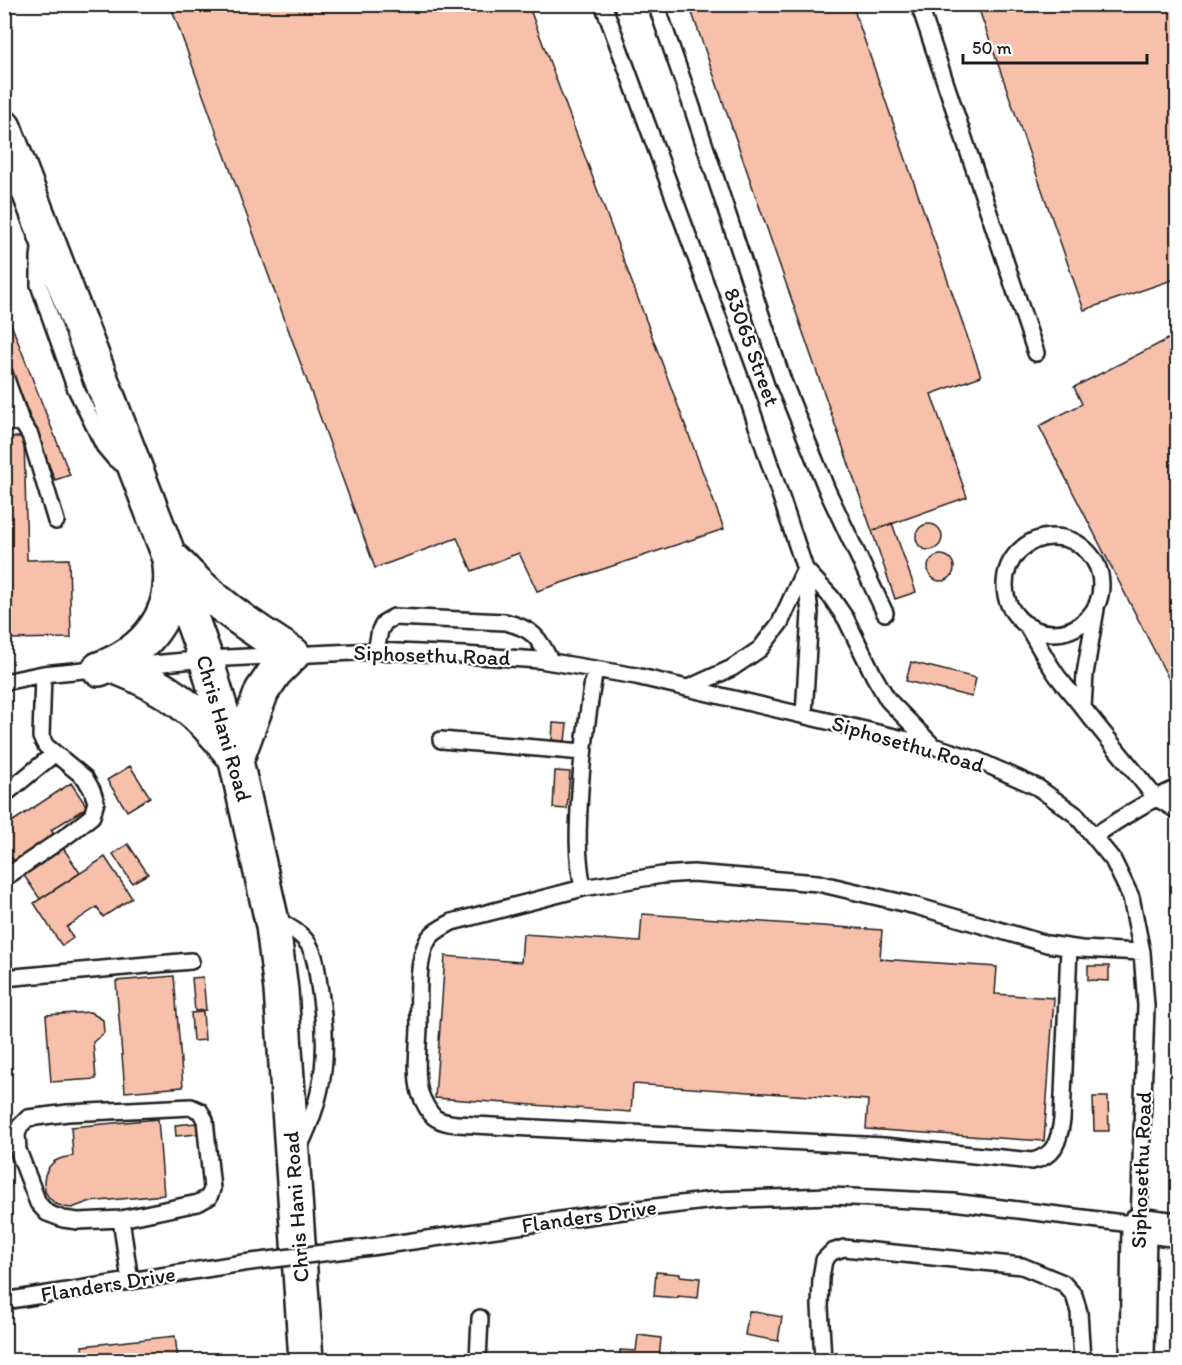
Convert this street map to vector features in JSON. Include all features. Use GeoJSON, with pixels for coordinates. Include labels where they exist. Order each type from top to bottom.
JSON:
{"type":"FeatureCollection","features":[{"type":"Feature","properties":{"kind":"main road","name":"Chris Hani Road"},"geometry":{"type":"LineString","coordinates":[[4,127],[168,553],[206,659],[236,761],[270,915],[281,990],[306,1360]]}},
{"type":"Feature","properties":{"kind":"main road"},"geometry":{"type":"LineString","coordinates":[[168,553],[213,599],[293,654],[275,672],[262,691],[236,761]]}},
{"type":"Feature","properties":{"kind":"main road"},"geometry":{"type":"LineString","coordinates":[[107,668],[140,646],[151,635],[160,620],[170,587],[171,570],[168,553]]}},
{"type":"Feature","properties":{"kind":"main road"},"geometry":{"type":"LineString","coordinates":[[107,668],[139,676],[182,702],[202,720],[236,761]]}},
{"type":"Feature","properties":{"kind":"main road","name":"Flanders Drive"},"geometry":{"type":"LineString","coordinates":[[1139,1225],[1178,1230]]}},
{"type":"Feature","properties":{"kind":"main road","name":"Siphosethu Road"},"geometry":{"type":"LineString","coordinates":[[1137,1360],[1139,1225]]}},
{"type":"Feature","properties":{"kind":"lane","name":"83065 Street"},"geometry":{"type":"LineString","coordinates":[[603,4],[749,402],[805,569],[810,613],[804,715]]}},
{"type":"Feature","properties":{"kind":"lane"},"geometry":{"type":"LineString","coordinates":[[656,4],[783,381],[827,490],[885,613]]}},
{"type":"Feature","properties":{"kind":"lane"},"geometry":{"type":"LineString","coordinates":[[919,4],[1035,353]]}},
{"type":"Feature","properties":{"kind":"lane"},"geometry":{"type":"LineString","coordinates":[[4,373],[21,421],[30,435],[56,521]]}},
{"type":"Feature","properties":{"kind":"lane"},"geometry":{"type":"LineString","coordinates":[[4,423],[21,421]]}},
{"type":"Feature","properties":{"kind":"lane"},"geometry":{"type":"LineString","coordinates":[[1083,707],[1085,674],[1101,593],[1098,566],[1091,554],[1081,545],[1068,539],[1055,537],[1041,538],[1029,543],[1010,563],[1005,590],[1016,615],[1026,624],[1039,630],[1066,631],[1078,626],[1097,606]]}},
{"type":"Feature","properties":{"kind":"lane"},"geometry":{"type":"LineString","coordinates":[[688,688],[732,668],[760,649],[780,622],[805,569],[831,597],[846,619],[888,700],[933,747]]}},
{"type":"Feature","properties":{"kind":"lane"},"geometry":{"type":"LineString","coordinates":[[376,651],[380,630],[385,622],[394,617],[505,622],[530,631],[539,640],[551,662]]}},
{"type":"Feature","properties":{"kind":"lane"},"geometry":{"type":"LineString","coordinates":[[1026,624],[1053,670],[1155,797],[1178,811]]}},
{"type":"Feature","properties":{"kind":"lane","name":"Siphosethu Road"},"geometry":{"type":"LineString","coordinates":[[4,682],[43,674],[206,659],[293,654],[376,651],[551,662],[636,676],[933,747],[977,760],[1037,787],[1076,815],[1094,836],[1113,860],[1131,897],[1142,952],[1146,1006],[1139,1225]]}},
{"type":"Feature","properties":{"kind":"lane"},"geometry":{"type":"LineString","coordinates":[[583,888],[577,836],[583,752],[595,669]]}},
{"type":"Feature","properties":{"kind":"lane"},"geometry":{"type":"LineString","coordinates":[[4,877],[92,816],[96,802],[85,778],[54,754],[41,737],[43,674]]}},
{"type":"Feature","properties":{"kind":"lane"},"geometry":{"type":"LineString","coordinates":[[441,740],[583,752]]}},
{"type":"Feature","properties":{"kind":"lane"},"geometry":{"type":"LineString","coordinates":[[4,795],[54,754]]}},
{"type":"Feature","properties":{"kind":"lane"},"geometry":{"type":"LineString","coordinates":[[1094,836],[1155,797],[1178,788]]}},
{"type":"Feature","properties":{"kind":"lane"},"geometry":{"type":"LineString","coordinates":[[1069,948],[1062,1120],[1055,1146],[1044,1158],[1032,1161],[884,1146],[448,1123],[436,1119],[428,1110],[421,1095],[418,1077],[420,976],[422,956],[427,940],[452,922],[583,888],[662,875],[693,873],[818,883],[916,906],[1047,944],[1069,948],[1142,952]]}},
{"type":"Feature","properties":{"kind":"lane"},"geometry":{"type":"LineString","coordinates":[[4,978],[190,961]]}},
{"type":"Feature","properties":{"kind":"lane"},"geometry":{"type":"LineString","coordinates":[[190,1107],[200,1111],[205,1120],[208,1143],[212,1189],[208,1197],[198,1203],[121,1220],[70,1220],[47,1213],[38,1203],[11,1135],[28,1118],[58,1114],[190,1107]]}},
{"type":"Feature","properties":{"kind":"lane","name":"Flanders Drive"},"geometry":{"type":"LineString","coordinates":[[4,1301],[243,1263],[714,1200],[831,1196],[953,1202],[1139,1225]]}},
{"type":"Feature","properties":{"kind":"lane"},"geometry":{"type":"LineString","coordinates":[[121,1220],[130,1281]]}},
{"type":"Feature","properties":{"kind":"lane"},"geometry":{"type":"LineString","coordinates":[[823,1360],[820,1278],[824,1260],[832,1252],[844,1248],[1022,1266],[1048,1276],[1063,1284],[1074,1295],[1079,1312],[1082,1360]]}},
{"type":"Feature","properties":{"kind":"lane"},"geometry":{"type":"LineString","coordinates":[[478,1360],[480,1318]]}},
{"type":"Feature","properties":{"kind":"building"},"geometry":{"type":"Polygon","coordinates":[[[170,4],[528,4],[724,529],[537,591],[519,553],[472,571],[457,538],[375,568],[170,4]]]}},
{"type":"Feature","properties":{"kind":"building"},"geometry":{"type":"Polygon","coordinates":[[[689,4],[852,4],[981,376],[931,394],[967,497],[872,531],[689,4]]]}},
{"type":"Feature","properties":{"kind":"building"},"geometry":{"type":"Polygon","coordinates":[[[977,4],[1178,4],[1178,278],[1084,310],[977,4]]]}},
{"type":"Feature","properties":{"kind":"building"},"geometry":{"type":"Polygon","coordinates":[[[4,306],[70,475],[55,480],[4,351],[4,306]]]}},
{"type":"Feature","properties":{"kind":"building"},"geometry":{"type":"Polygon","coordinates":[[[1178,334],[1178,687],[1174,689],[1039,426],[1082,404],[1074,387],[1178,334]]]}},
{"type":"Feature","properties":{"kind":"building"},"geometry":{"type":"Polygon","coordinates":[[[4,437],[24,437],[27,560],[69,559],[71,638],[4,639],[4,437]]]}},
{"type":"Feature","properties":{"kind":"building"},"geometry":{"type":"Polygon","coordinates":[[[892,523],[916,592],[895,599],[872,531],[892,523]]]}},
{"type":"Feature","properties":{"kind":"building"},"geometry":{"type":"Polygon","coordinates":[[[929,524],[938,528],[942,537],[938,546],[929,550],[920,546],[916,537],[920,528],[929,524]]]}},
{"type":"Feature","properties":{"kind":"building"},"geometry":{"type":"Polygon","coordinates":[[[941,555],[950,559],[954,568],[950,577],[941,581],[932,577],[928,568],[932,559],[941,555]]]}},
{"type":"Feature","properties":{"kind":"building"},"geometry":{"type":"Polygon","coordinates":[[[911,662],[976,678],[972,697],[906,681],[911,662]]]}},
{"type":"Feature","properties":{"kind":"building"},"geometry":{"type":"Polygon","coordinates":[[[553,723],[567,724],[565,741],[552,740],[553,723]]]}},
{"type":"Feature","properties":{"kind":"building"},"geometry":{"type":"Polygon","coordinates":[[[130,766],[150,797],[127,811],[107,780],[130,766]]]}},
{"type":"Feature","properties":{"kind":"building"},"geometry":{"type":"Polygon","coordinates":[[[555,771],[570,772],[567,809],[553,808],[555,771]]]}},
{"type":"Feature","properties":{"kind":"building"},"geometry":{"type":"Polygon","coordinates":[[[71,783],[87,807],[51,830],[80,873],[40,899],[12,858],[4,863],[4,827],[71,783]]]}},
{"type":"Feature","properties":{"kind":"building"},"geometry":{"type":"Polygon","coordinates":[[[128,844],[148,874],[132,883],[113,854],[128,844]]]}},
{"type":"Feature","properties":{"kind":"building"},"geometry":{"type":"Polygon","coordinates":[[[105,857],[132,898],[103,917],[97,907],[67,927],[73,938],[62,946],[34,903],[105,857]]]}},
{"type":"Feature","properties":{"kind":"building"},"geometry":{"type":"Polygon","coordinates":[[[642,914],[882,930],[880,959],[997,967],[995,994],[1054,998],[1044,1141],[866,1129],[868,1100],[633,1084],[631,1112],[435,1098],[445,956],[521,962],[523,934],[640,942],[642,914]]]}},
{"type":"Feature","properties":{"kind":"building"},"geometry":{"type":"Polygon","coordinates":[[[1088,966],[1109,966],[1109,981],[1088,980],[1088,966]]]}},
{"type":"Feature","properties":{"kind":"building"},"geometry":{"type":"Polygon","coordinates":[[[174,976],[183,1087],[125,1092],[116,981],[174,976]]]}},
{"type":"Feature","properties":{"kind":"building"},"geometry":{"type":"Polygon","coordinates":[[[203,977],[206,1010],[195,1011],[192,978],[203,977]]]}},
{"type":"Feature","properties":{"kind":"building"},"geometry":{"type":"Polygon","coordinates":[[[90,1012],[103,1020],[104,1033],[93,1042],[96,1079],[51,1082],[46,1015],[90,1012]]]}},
{"type":"Feature","properties":{"kind":"building"},"geometry":{"type":"Polygon","coordinates":[[[203,1012],[205,1040],[193,1041],[191,1013],[203,1012]]]}},
{"type":"Feature","properties":{"kind":"building"},"geometry":{"type":"Polygon","coordinates":[[[1093,1097],[1108,1097],[1109,1131],[1094,1131],[1093,1097]]]}},
{"type":"Feature","properties":{"kind":"building"},"geometry":{"type":"Polygon","coordinates":[[[158,1119],[164,1195],[88,1202],[72,1208],[56,1204],[49,1198],[45,1191],[45,1175],[55,1161],[73,1156],[71,1127],[158,1119]]]}},
{"type":"Feature","properties":{"kind":"building"},"geometry":{"type":"Polygon","coordinates":[[[197,1123],[198,1134],[176,1136],[175,1125],[197,1123]]]}},
{"type":"Feature","properties":{"kind":"building"},"geometry":{"type":"Polygon","coordinates":[[[656,1272],[700,1278],[698,1298],[654,1296],[656,1272]]]}},
{"type":"Feature","properties":{"kind":"building"},"geometry":{"type":"Polygon","coordinates":[[[749,1311],[782,1317],[778,1341],[745,1335],[749,1311]]]}},
{"type":"Feature","properties":{"kind":"building"},"geometry":{"type":"Polygon","coordinates":[[[638,1335],[661,1338],[659,1360],[619,1360],[620,1350],[636,1351],[638,1335]]]}},
{"type":"Feature","properties":{"kind":"building"},"geometry":{"type":"Polygon","coordinates":[[[175,1336],[178,1360],[83,1360],[82,1346],[175,1336]]]}}]}
